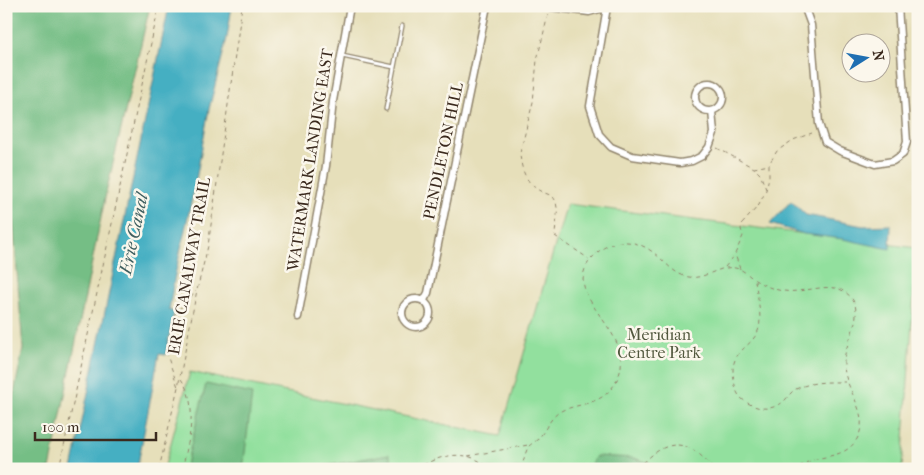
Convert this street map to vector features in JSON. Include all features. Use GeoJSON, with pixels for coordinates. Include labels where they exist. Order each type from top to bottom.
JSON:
{"type":"FeatureCollection","features":[{"type":"Feature","properties":{"kind":"street","name":"WATERMARK LANDING EAST"},"geometry":{"type":"LineString","coordinates":[[298,317],[326,166],[333,101],[350,6]]}},
{"type":"Feature","properties":{"kind":"street","name":"PENDLETON HILL"},"geometry":{"type":"LineString","coordinates":[[424,300],[428,293],[488,6]]}},
{"type":"Feature","properties":{"kind":"street"},"geometry":{"type":"LineString","coordinates":[[542,6],[589,12],[606,7],[625,6]]}},
{"type":"Feature","properties":{"kind":"street"},"geometry":{"type":"LineString","coordinates":[[804,6],[811,25],[820,124],[825,142],[840,151],[875,164],[893,161],[903,154],[907,142],[898,6]]}},
{"type":"Feature","properties":{"kind":"street"},"geometry":{"type":"LineString","coordinates":[[606,7],[590,106],[599,134],[610,147],[632,156],[680,163],[692,161],[702,156],[710,144],[714,133],[712,111]]}},
{"type":"Feature","properties":{"kind":"street"},"geometry":{"type":"LineString","coordinates":[[707,83],[716,86],[722,93],[720,106],[712,111],[699,108],[695,100],[696,91],[707,83]]}},
{"type":"Feature","properties":{"kind":"street","name":"PENDLETON HILL"},"geometry":{"type":"LineString","coordinates":[[414,298],[424,300],[430,308],[430,318],[420,327],[410,327],[403,320],[403,306],[414,298]]}},
{"type":"Feature","properties":{"kind":"lane"},"geometry":{"type":"LineString","coordinates":[[386,109],[402,26]]}},
{"type":"Feature","properties":{"kind":"lane"},"geometry":{"type":"LineString","coordinates":[[341,56],[394,68]]}},
{"type":"Feature","properties":{"kind":"path"},"geometry":{"type":"LineString","coordinates":[[59,469],[159,6]]}},
{"type":"Feature","properties":{"kind":"path","name":"ERIE CANALWAY TRAIL"},"geometry":{"type":"LineString","coordinates":[[158,469],[178,387],[197,290],[208,246],[242,6]]}},
{"type":"Feature","properties":{"kind":"path"},"geometry":{"type":"LineString","coordinates":[[548,15],[537,60],[533,102],[520,153],[521,160],[525,176],[531,184],[553,197],[556,201],[555,236],[590,260]]}},
{"type":"Feature","properties":{"kind":"path"},"geometry":{"type":"LineString","coordinates":[[724,269],[735,254],[743,236],[742,224],[759,205],[766,190],[769,164],[777,151],[793,140],[812,132]]}},
{"type":"Feature","properties":{"kind":"path"},"geometry":{"type":"LineString","coordinates":[[710,144],[754,168],[760,174],[766,190]]}},
{"type":"Feature","properties":{"kind":"path"},"geometry":{"type":"LineString","coordinates":[[754,168],[769,164]]}},
{"type":"Feature","properties":{"kind":"path"},"geometry":{"type":"LineString","coordinates":[[416,469],[442,457],[468,456],[529,445],[538,440],[551,419],[557,414],[566,409],[602,398],[614,385],[619,377],[622,360],[620,348],[584,289],[583,276],[590,260],[608,244],[626,241],[648,248],[682,276],[698,277],[724,269],[740,269]]}},
{"type":"Feature","properties":{"kind":"path"},"geometry":{"type":"LineString","coordinates":[[735,254],[740,269],[755,280],[774,289],[786,292],[832,287],[844,291],[852,298],[855,305],[854,328],[844,359],[844,370],[861,415],[862,423],[858,438],[853,446],[844,452],[811,461],[795,469]]}},
{"type":"Feature","properties":{"kind":"path"},"geometry":{"type":"LineString","coordinates":[[755,280],[760,325],[758,332],[736,356],[733,376],[738,396],[752,405],[766,409],[775,407],[783,402],[793,391],[812,383],[821,381],[847,382]]}},
{"type":"Feature","properties":{"kind":"path"},"geometry":{"type":"LineString","coordinates":[[174,315],[197,290]]}},
{"type":"Feature","properties":{"kind":"path"},"geometry":{"type":"LineString","coordinates":[[166,352],[178,387]]}},
{"type":"Feature","properties":{"kind":"path"},"geometry":{"type":"LineString","coordinates":[[180,378],[185,385],[189,397],[190,428],[182,469]]}},
{"type":"Feature","properties":{"kind":"path"},"geometry":{"type":"LineString","coordinates":[[522,469],[529,445]]}},
{"type":"Feature","properties":{"kind":"path"},"geometry":{"type":"LineString","coordinates":[[638,469],[659,450],[683,445],[691,447],[713,469]]}},
{"type":"Feature","properties":{"kind":"path"},"geometry":{"type":"LineString","coordinates":[[468,456],[492,469]]}},
{"type":"Feature","properties":{"kind":"green space"},"geometry":{"type":"Polygon","coordinates":[[[6,6],[150,6],[106,193],[50,469],[6,469],[6,432],[23,349],[10,180],[6,173],[6,6]]]}},
{"type":"Feature","properties":{"kind":"green space","name":"Meridian Centre Park"},"geometry":{"type":"Polygon","coordinates":[[[567,204],[917,248],[902,469],[164,469],[190,372],[500,436],[567,204]]]}},
{"type":"Feature","properties":{"kind":"green space"},"geometry":{"type":"Polygon","coordinates":[[[206,384],[252,394],[243,469],[185,469],[206,384]]]}},
{"type":"Feature","properties":{"kind":"green space"},"geometry":{"type":"Polygon","coordinates":[[[389,454],[395,469],[310,469],[389,454]]]}},
{"type":"Feature","properties":{"kind":"green space"},"geometry":{"type":"Polygon","coordinates":[[[596,456],[634,458],[668,469],[589,469],[596,456]]]}},
{"type":"Feature","properties":{"kind":"water","name":"Erie Canal"},"geometry":{"type":"Polygon","coordinates":[[[169,6],[232,6],[227,38],[209,109],[195,185],[175,275],[169,310],[174,312],[166,355],[159,354],[137,469],[72,469],[169,6]]]}},
{"type":"Feature","properties":{"kind":"water"},"geometry":{"type":"Polygon","coordinates":[[[791,201],[806,215],[863,226],[891,225],[890,249],[843,239],[804,234],[770,224],[791,201]]]}}]}
